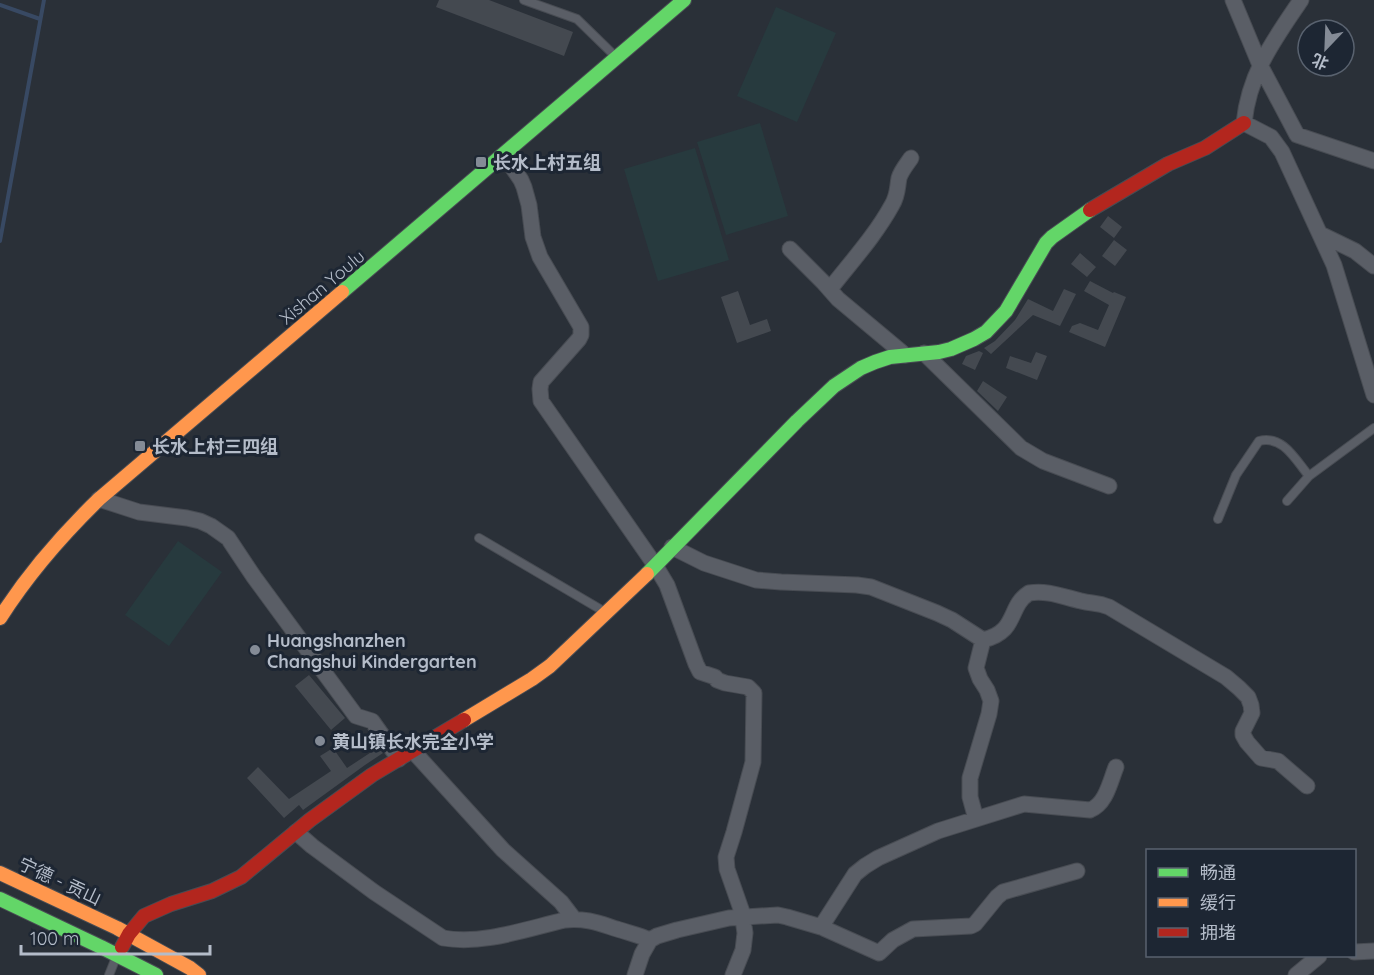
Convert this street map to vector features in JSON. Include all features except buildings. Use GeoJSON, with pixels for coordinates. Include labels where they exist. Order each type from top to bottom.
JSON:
{"type":"FeatureCollection","features":[{"type":"Feature","properties":{"kind":"main road","name":"Xishan Youlu"},"geometry":{"type":"LineString","coordinates":[[0,618],[43,558],[99,500],[684,0]]}},
{"type":"Feature","properties":{"kind":"main road"},"geometry":{"type":"LineString","coordinates":[[118,955],[129,934],[144,916],[171,904],[212,891],[241,877],[341,796],[372,775],[532,680],[550,666],[834,386],[861,368],[875,362],[890,357],[945,350],[980,336],[1006,311],[1046,243],[1052,237],[1091,209],[1168,164],[1205,148],[1245,123]]}},
{"type":"Feature","properties":{"kind":"main road","name":"宁德 - 贡山"},"geometry":{"type":"LineString","coordinates":[[0,873],[129,934],[199,975]]}},
{"type":"Feature","properties":{"kind":"main road"},"geometry":{"type":"LineString","coordinates":[[0,899],[156,975]]}},
{"type":"Feature","properties":{"kind":"street"},"geometry":{"type":"LineString","coordinates":[[1233,0],[1260,65],[1297,135],[1374,160]]}},
{"type":"Feature","properties":{"kind":"street"},"geometry":{"type":"LineString","coordinates":[[1301,0],[1268,48],[1260,65],[1250,91],[1245,123],[1271,137],[1282,152],[1334,265],[1374,395]]}},
{"type":"Feature","properties":{"kind":"street"},"geometry":{"type":"LineString","coordinates":[[504,155],[524,187],[533,237],[540,257],[582,331],[579,339],[541,382],[541,401],[667,585],[700,672],[715,677],[725,684],[748,687],[754,693],[753,762],[726,857],[727,869],[743,917],[745,933],[743,950],[733,975]]}},
{"type":"Feature","properties":{"kind":"street"},"geometry":{"type":"LineString","coordinates":[[830,289],[891,206],[898,194],[899,179],[911,158]]}},
{"type":"Feature","properties":{"kind":"street"},"geometry":{"type":"LineString","coordinates":[[1320,234],[1355,251],[1374,266]]}},
{"type":"Feature","properties":{"kind":"street"},"geometry":{"type":"LineString","coordinates":[[790,249],[837,299],[905,355]]}},
{"type":"Feature","properties":{"kind":"street"},"geometry":{"type":"LineString","coordinates":[[924,353],[1021,448],[1043,461],[1109,486]]}},
{"type":"Feature","properties":{"kind":"street"},"geometry":{"type":"LineString","coordinates":[[99,500],[139,512],[200,521],[228,538],[356,716],[372,721],[399,759]]}},
{"type":"Feature","properties":{"kind":"street"},"geometry":{"type":"LineString","coordinates":[[672,547],[704,563],[756,580],[871,587],[952,620],[983,640]]}},
{"type":"Feature","properties":{"kind":"street"},"geometry":{"type":"LineString","coordinates":[[983,640],[997,635],[1007,627],[1020,601],[1029,592],[1051,593],[1109,607],[1226,677],[1239,688],[1248,697],[1252,709],[1243,731],[1244,739],[1261,758],[1278,761],[1307,786]]}},
{"type":"Feature","properties":{"kind":"street"},"geometry":{"type":"LineString","coordinates":[[976,819],[970,797],[970,778],[990,708],[989,695],[976,668],[983,640]]}},
{"type":"Feature","properties":{"kind":"street"},"geometry":{"type":"LineString","coordinates":[[412,751],[503,850],[561,902],[574,919]]}},
{"type":"Feature","properties":{"kind":"street"},"geometry":{"type":"LineString","coordinates":[[821,927],[855,874],[878,858],[938,831],[1024,804],[1094,809],[1102,801],[1116,767]]}},
{"type":"Feature","properties":{"kind":"street"},"geometry":{"type":"LineString","coordinates":[[296,832],[374,892],[443,938],[493,937],[574,919],[595,921],[650,940]]}},
{"type":"Feature","properties":{"kind":"street"},"geometry":{"type":"LineString","coordinates":[[635,975],[642,954],[650,940],[677,930],[729,918],[778,915],[821,927],[879,952],[893,940],[913,929],[971,926],[1003,892],[1077,871]]}},
{"type":"Feature","properties":{"kind":"street"},"geometry":{"type":"LineString","coordinates":[[1296,975],[1318,957]]}},
{"type":"Feature","properties":{"kind":"lane"},"geometry":{"type":"LineString","coordinates":[[524,0],[577,19],[617,58]]}},
{"type":"Feature","properties":{"kind":"lane"},"geometry":{"type":"LineString","coordinates":[[1287,501],[1309,476],[1374,428]]}},
{"type":"Feature","properties":{"kind":"lane"},"geometry":{"type":"LineString","coordinates":[[1218,519],[1236,475],[1259,441],[1267,439],[1282,443],[1309,476]]}},
{"type":"Feature","properties":{"kind":"lane"},"geometry":{"type":"LineString","coordinates":[[479,538],[606,612]]}},
{"type":"Feature","properties":{"kind":"lane"},"geometry":{"type":"LineString","coordinates":[[109,975],[118,955]]}},
{"type":"Feature","properties":{"kind":"green space"},"geometry":{"type":"Polygon","coordinates":[[[776,7],[836,33],[797,122],[737,96],[776,7]]]}},
{"type":"Feature","properties":{"kind":"green space"},"geometry":{"type":"Polygon","coordinates":[[[760,123],[788,216],[726,235],[697,142],[760,123]]]}},
{"type":"Feature","properties":{"kind":"green space"},"geometry":{"type":"Polygon","coordinates":[[[695,148],[729,260],[658,281],[624,169],[695,148]]]}},
{"type":"Feature","properties":{"kind":"green space"},"geometry":{"type":"Polygon","coordinates":[[[178,541],[222,572],[169,646],[125,615],[178,541]]]}},
{"type":"Feature","properties":{"kind":"waterway"},"geometry":{"type":"LineString","coordinates":[[0,241],[44,0]]}},
{"type":"Feature","properties":{"kind":"waterway"},"geometry":{"type":"LineString","coordinates":[[0,5],[40,19]]}},
{"type":"Feature","properties":{"kind":"traffic: fast"},"geometry":{"type":"LineString","coordinates":[[342,292],[684,0]]}},
{"type":"Feature","properties":{"kind":"traffic: fast"},"geometry":{"type":"LineString","coordinates":[[647,574],[834,386],[861,368],[875,362],[890,357],[951,349],[986,332],[1006,311],[1046,243],[1090,210]]}},
{"type":"Feature","properties":{"kind":"traffic: fast"},"geometry":{"type":"LineString","coordinates":[[0,899],[156,975]]}},
{"type":"Feature","properties":{"kind":"traffic: slow"},"geometry":{"type":"LineString","coordinates":[[0,618],[46,556],[99,499],[342,292]]}},
{"type":"Feature","properties":{"kind":"traffic: slow"},"geometry":{"type":"LineString","coordinates":[[464,720],[550,666],[647,574]]}},
{"type":"Feature","properties":{"kind":"traffic: slow"},"geometry":{"type":"LineString","coordinates":[[0,873],[117,928],[199,975]]}},
{"type":"Feature","properties":{"kind":"traffic: jam"},"geometry":{"type":"LineString","coordinates":[[1090,210],[1168,164],[1205,148],[1244,123]]}},
{"type":"Feature","properties":{"kind":"traffic: jam"},"geometry":{"type":"LineString","coordinates":[[122,947],[129,934],[144,916],[171,904],[212,891],[241,877],[310,820],[372,775],[464,720]]}},
{"type":"Feature","properties":{"kind":"place","name":"长水上村五组"},"geometry":{"type":"Point","coordinates":[481,162]}},
{"type":"Feature","properties":{"kind":"place","name":"长水上村三四组"},"geometry":{"type":"Point","coordinates":[140,446]}},
{"type":"Feature","properties":{"kind":"place","name":"Huangshanzhen Changshui Kindergarten"},"geometry":{"type":"Point","coordinates":[255,650]}},
{"type":"Feature","properties":{"kind":"place","name":"黄山镇长水完全小学"},"geometry":{"type":"Point","coordinates":[320,741]}}]}
